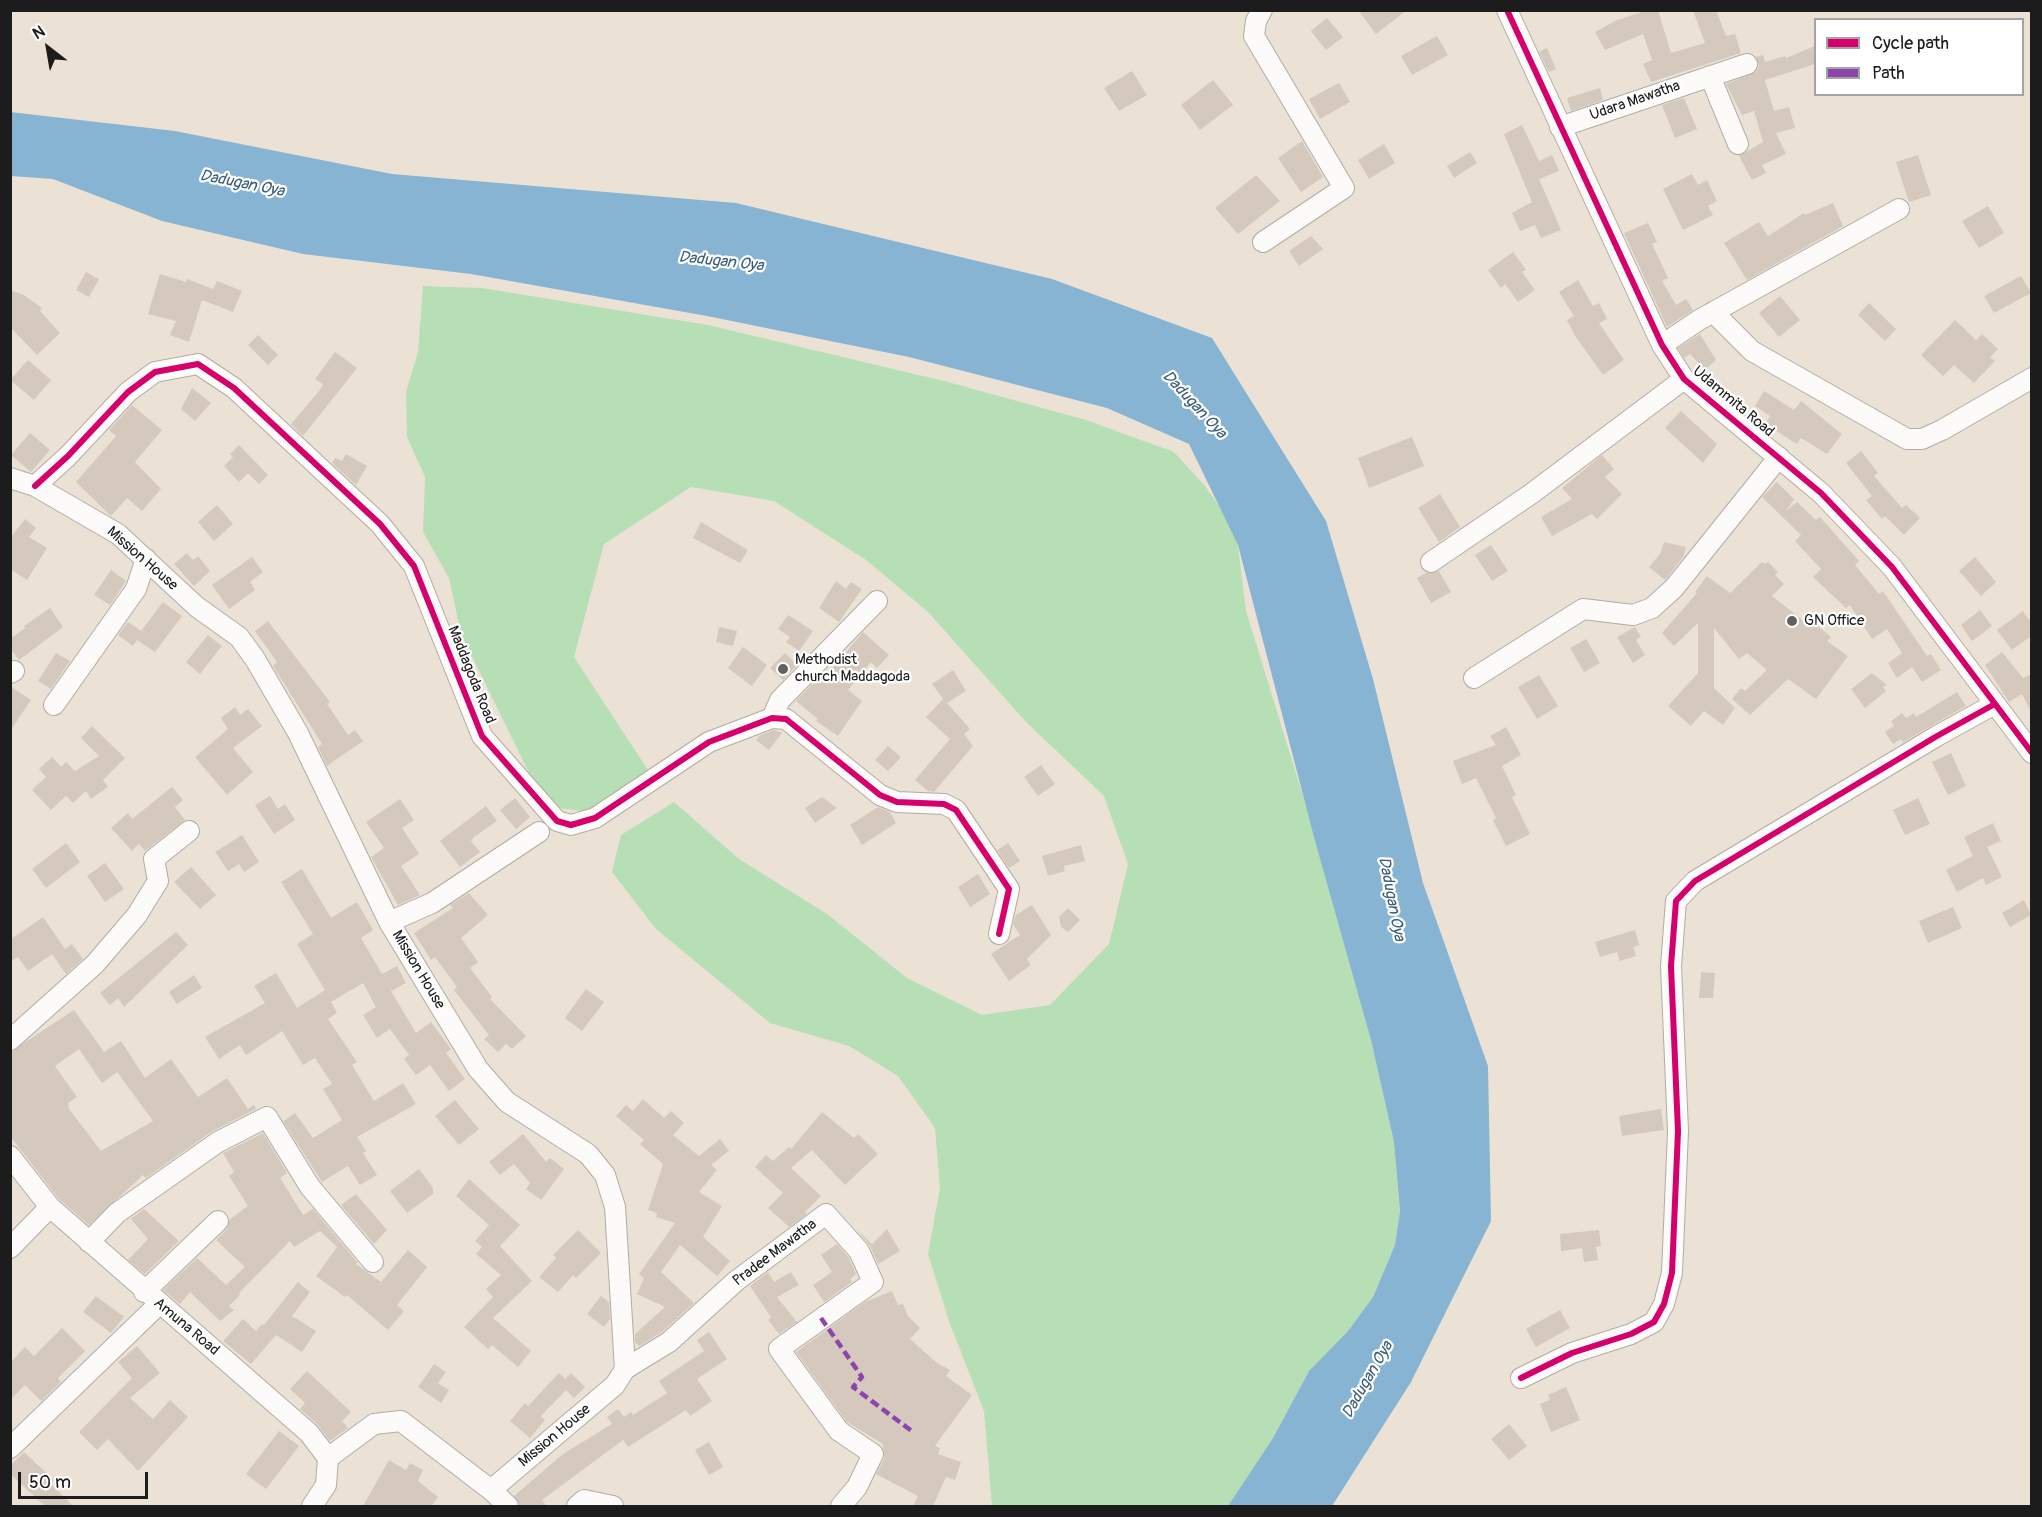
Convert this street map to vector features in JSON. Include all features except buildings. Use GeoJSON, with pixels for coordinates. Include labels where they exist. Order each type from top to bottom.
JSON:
{"type":"FeatureCollection","features":[{"type":"Feature","properties":{"kind":"street"},"geometry":{"type":"LineString","coordinates":[[1262,10],[1256,21],[1254,36],[1344,188],[1263,242]]}},
{"type":"Feature","properties":{"kind":"street","name":"Udammita Road"},"geometry":{"type":"LineString","coordinates":[[1507,10],[1662,345],[1684,379],[1821,493],[1892,567],[2031,753]]}},
{"type":"Feature","properties":{"kind":"street","name":"Udara Mawatha"},"geometry":{"type":"LineString","coordinates":[[1560,127],[1748,64]]}},
{"type":"Feature","properties":{"kind":"street"},"geometry":{"type":"LineString","coordinates":[[1710,76],[1738,144]]}},
{"type":"Feature","properties":{"kind":"street"},"geometry":{"type":"LineString","coordinates":[[1662,345],[1713,312],[1899,209]]}},
{"type":"Feature","properties":{"kind":"street"},"geometry":{"type":"LineString","coordinates":[[1713,312],[1752,351],[1907,439],[1922,439],[1942,430],[2031,378]]}},
{"type":"Feature","properties":{"kind":"street","name":"Maddagoda Road"},"geometry":{"type":"LineString","coordinates":[[35,486],[68,456],[128,392],[156,372],[198,363],[234,388],[371,516],[414,566],[482,735],[557,821],[571,825],[595,818],[709,742],[772,718]]}},
{"type":"Feature","properties":{"kind":"street"},"geometry":{"type":"LineString","coordinates":[[1431,562],[1531,494],[1684,379]]}},
{"type":"Feature","properties":{"kind":"street"},"geometry":{"type":"LineString","coordinates":[[1474,678],[1583,609],[1633,615],[1652,608],[1674,588],[1779,457]]}},
{"type":"Feature","properties":{"kind":"street","name":"Mission House"},"geometry":{"type":"LineString","coordinates":[[10,478],[35,486],[118,534],[197,607],[239,637],[255,659],[298,733],[389,922],[478,1069],[507,1102],[588,1154],[605,1175],[615,1207],[625,1369],[615,1385],[491,1490]]}},
{"type":"Feature","properties":{"kind":"street"},"geometry":{"type":"LineString","coordinates":[[54,705],[136,589],[146,559]]}},
{"type":"Feature","properties":{"kind":"street"},"geometry":{"type":"LineString","coordinates":[[877,601],[780,700],[772,718],[786,719],[880,795],[897,802],[944,804],[956,810],[1009,888],[999,934]]}},
{"type":"Feature","properties":{"kind":"street"},"geometry":{"type":"LineString","coordinates":[[1521,1378],[1572,1353],[1631,1334],[1654,1322],[1664,1304],[1672,1273],[1678,1131],[1671,966],[1676,901],[1695,881],[1993,705]]}},
{"type":"Feature","properties":{"kind":"street"},"geometry":{"type":"LineString","coordinates":[[10,1040],[95,964],[137,915],[158,881],[154,859],[189,831]]}},
{"type":"Feature","properties":{"kind":"street"},"geometry":{"type":"LineString","coordinates":[[389,922],[432,903],[539,832]]}},
{"type":"Feature","properties":{"kind":"street"},"geometry":{"type":"LineString","coordinates":[[89,1242],[117,1214],[218,1142],[267,1118],[310,1187],[373,1262]]}},
{"type":"Feature","properties":{"kind":"street","name":"Amuna Road"},"geometry":{"type":"LineString","coordinates":[[10,1156],[50,1207],[144,1292],[309,1432],[328,1458]]}},
{"type":"Feature","properties":{"kind":"street"},"geometry":{"type":"LineString","coordinates":[[10,1248],[50,1207]]}},
{"type":"Feature","properties":{"kind":"street","name":"Pradee Mawatha"},"geometry":{"type":"LineString","coordinates":[[625,1369],[669,1342],[736,1281],[826,1214],[859,1251],[873,1282],[779,1349],[839,1431],[873,1454],[856,1487],[841,1506]]}},
{"type":"Feature","properties":{"kind":"street"},"geometry":{"type":"LineString","coordinates":[[144,1292],[218,1221]]}},
{"type":"Feature","properties":{"kind":"street"},"geometry":{"type":"LineString","coordinates":[[10,1448],[159,1304]]}},
{"type":"Feature","properties":{"kind":"street"},"geometry":{"type":"LineString","coordinates":[[312,1506],[326,1485],[328,1458],[374,1424],[401,1421],[491,1490],[508,1506]]}},
{"type":"Feature","properties":{"kind":"street"},"geometry":{"type":"LineString","coordinates":[[577,1506],[584,1500],[613,1506]]}},
{"type":"Feature","properties":{"kind":"green space"},"geometry":{"type":"Polygon","coordinates":[[[423,286],[482,288],[708,325],[948,382],[1086,420],[1174,452],[1205,486],[1236,530],[1246,611],[1324,864],[1371,1040],[1394,1142],[1400,1211],[1395,1245],[1373,1297],[1348,1331],[1309,1371],[1273,1438],[1228,1506],[992,1506],[984,1411],[950,1324],[928,1254],[940,1188],[935,1128],[898,1076],[849,1046],[770,1023],[656,929],[612,872],[621,835],[674,802],[739,859],[827,914],[907,978],[982,1015],[1050,1005],[1109,944],[1128,864],[1104,796],[1026,722],[928,612],[866,560],[774,501],[691,487],[604,544],[574,657],[648,770],[590,812],[559,808],[534,783],[461,634],[449,578],[423,532],[425,477],[407,437],[406,392],[418,352],[423,286]]]}},
{"type":"Feature","properties":{"kind":"water","name":"Dadugan Oya"},"geometry":{"type":"Polygon","coordinates":[[[10,112],[175,131],[392,174],[736,203],[1052,279],[1212,338],[1326,521],[1373,679],[1423,883],[1488,1066],[1491,1221],[1411,1382],[1332,1506],[1228,1506],[1273,1438],[1309,1371],[1348,1331],[1373,1297],[1395,1245],[1400,1211],[1394,1142],[1371,1040],[1314,837],[1238,545],[1189,444],[1107,408],[909,357],[707,316],[471,274],[303,254],[162,221],[53,179],[11,176],[10,112]]]}},
{"type":"Feature","properties":{"kind":"marked path"},"geometry":{"type":"LineString","coordinates":[[821,1318],[862,1377],[853,1387],[913,1432]]}},
{"type":"Feature","properties":{"kind":"cycle path"},"geometry":{"type":"LineString","coordinates":[[1507,10],[1662,345],[1684,379],[1821,493],[1892,567],[2032,753]]}},
{"type":"Feature","properties":{"kind":"cycle path"},"geometry":{"type":"LineString","coordinates":[[35,486],[68,456],[128,392],[155,372],[198,364],[234,388],[380,524],[414,566],[482,736],[557,821],[571,825],[595,818],[709,742],[772,718],[786,719],[880,795],[897,802],[944,804],[956,810],[1009,889],[999,934]]}},
{"type":"Feature","properties":{"kind":"cycle path"},"geometry":{"type":"LineString","coordinates":[[1521,1378],[1572,1353],[1631,1334],[1654,1322],[1664,1304],[1672,1273],[1678,1131],[1671,966],[1676,901],[1695,881],[1993,705]]}},
{"type":"Feature","properties":{"kind":"place","name":"GN Office"},"geometry":{"type":"Point","coordinates":[1792,621]}},
{"type":"Feature","properties":{"kind":"place","name":"Methodist church Maddagoda"},"geometry":{"type":"Point","coordinates":[783,669]}}]}
